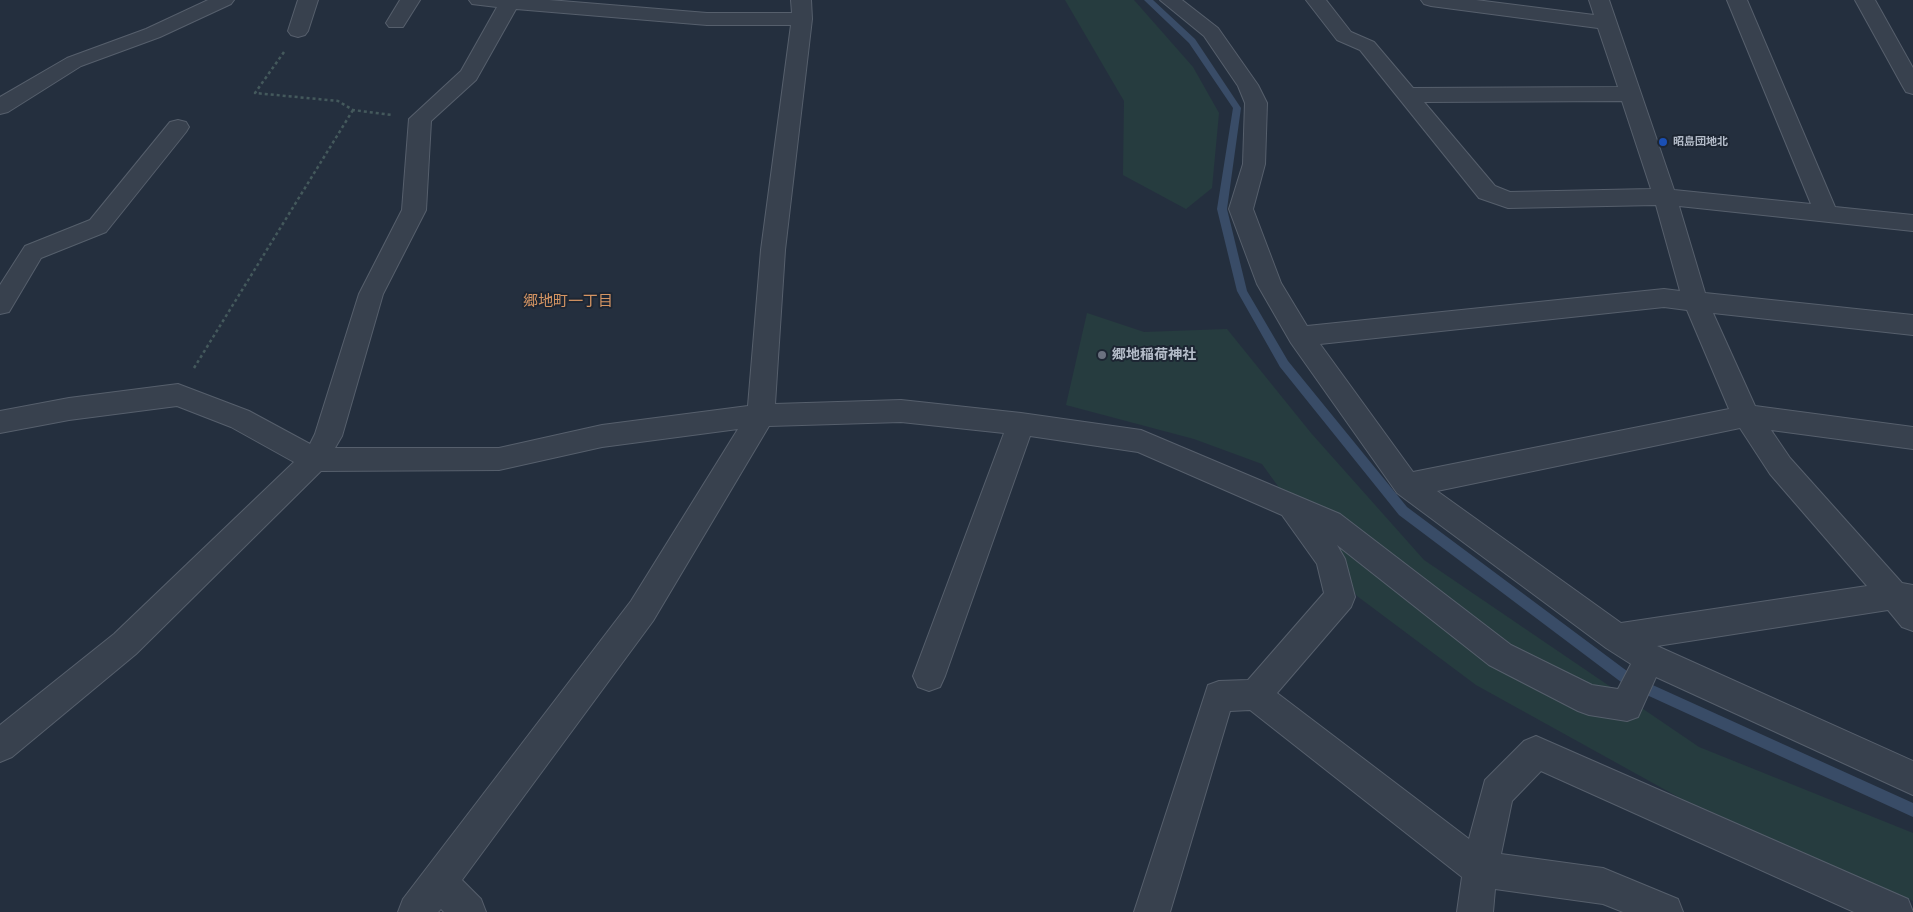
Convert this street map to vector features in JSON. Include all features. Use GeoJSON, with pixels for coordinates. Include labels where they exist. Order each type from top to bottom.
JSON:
{"type":"FeatureCollection","features":[{"type":"Feature","properties":{"kind":"street"},"geometry":{"type":"LineString","coordinates":[[0,107],[30,87],[74,62],[153,33],[224,0]]}},
{"type":"Feature","properties":{"kind":"street"},"geometry":{"type":"LineString","coordinates":[[298,31],[308,0]]}},
{"type":"Feature","properties":{"kind":"street"},"geometry":{"type":"LineString","coordinates":[[396,23],[410,0]]}},
{"type":"Feature","properties":{"kind":"street"},"geometry":{"type":"LineString","coordinates":[[416,912],[642,611],[760,415],[773,250],[802,9],[707,19],[479,0]]}},
{"type":"Feature","properties":{"kind":"street"},"geometry":{"type":"LineString","coordinates":[[1170,0],[1211,32],[1248,85],[1256,103],[1254,164],[1241,209],[1269,284],[1300,336],[1407,485],[1617,638],[1646,663],[1913,778]]}},
{"type":"Feature","properties":{"kind":"street"},"geometry":{"type":"LineString","coordinates":[[1316,0],[1344,36],[1367,46],[1487,192],[1508,200],[1665,197],[1913,222]]}},
{"type":"Feature","properties":{"kind":"street"},"geometry":{"type":"LineString","coordinates":[[1431,0],[1603,11],[1665,197],[1694,300],[1746,416],[1780,466],[1907,604]]}},
{"type":"Feature","properties":{"kind":"street"},"geometry":{"type":"LineString","coordinates":[[1737,0],[1827,214]]}},
{"type":"Feature","properties":{"kind":"street"},"geometry":{"type":"LineString","coordinates":[[1864,0],[1913,87]]}},
{"type":"Feature","properties":{"kind":"street"},"geometry":{"type":"LineString","coordinates":[[0,746],[125,644],[315,460],[328,436],[371,294],[414,210],[420,119],[469,75],[509,3]]}},
{"type":"Feature","properties":{"kind":"street"},"geometry":{"type":"LineString","coordinates":[[1408,95],[1630,94]]}},
{"type":"Feature","properties":{"kind":"street"},"geometry":{"type":"LineString","coordinates":[[0,305],[33,252],[98,226],[178,127]]}},
{"type":"Feature","properties":{"kind":"street"},"geometry":{"type":"LineString","coordinates":[[1300,336],[1664,298],[1913,325]]}},
{"type":"Feature","properties":{"kind":"street"},"geometry":{"type":"LineString","coordinates":[[0,422],[69,409],[178,395],[240,419],[315,460],[500,459],[602,436],[760,415],[900,412],[1021,424],[1140,441],[1330,524],[1500,655],[1589,700],[1627,706],[1646,663]]}},
{"type":"Feature","properties":{"kind":"street"},"geometry":{"type":"LineString","coordinates":[[1407,485],[1746,416],[1913,438]]}},
{"type":"Feature","properties":{"kind":"street"},"geometry":{"type":"LineString","coordinates":[[929,676],[1021,424]]}},
{"type":"Feature","properties":{"kind":"street"},"geometry":{"type":"LineString","coordinates":[[1255,695],[1340,597],[1330,559],[1293,508]]}},
{"type":"Feature","properties":{"kind":"street"},"geometry":{"type":"LineString","coordinates":[[1617,638],[1907,604]]}},
{"type":"Feature","properties":{"kind":"street"},"geometry":{"type":"LineString","coordinates":[[1152,912],[1219,696],[1255,695],[1480,869],[1603,886],[1665,912]]}},
{"type":"Feature","properties":{"kind":"street"},"geometry":{"type":"LineString","coordinates":[[1475,912],[1480,869],[1497,792],[1536,752],[1895,912]]}},
{"type":"Feature","properties":{"kind":"street"},"geometry":{"type":"LineString","coordinates":[[440,882],[468,912]]}},
{"type":"Feature","properties":{"kind":"path"},"geometry":{"type":"LineString","coordinates":[[298,31],[255,93],[338,101],[353,110],[420,119]]}},
{"type":"Feature","properties":{"kind":"path"},"geometry":{"type":"LineString","coordinates":[[178,395],[353,110]]}},
{"type":"Feature","properties":{"kind":"green space"},"geometry":{"type":"Polygon","coordinates":[[[1065,0],[1134,0],[1193,67],[1219,113],[1212,188],[1186,209],[1123,175],[1124,101],[1065,0]]]}},
{"type":"Feature","properties":{"kind":"green space"},"geometry":{"type":"Polygon","coordinates":[[[1087,313],[1144,332],[1227,329],[1311,433],[1424,560],[1699,747],[1913,833],[1913,901],[1680,798],[1476,685],[1357,596],[1262,464],[1194,439],[1066,405],[1087,313]]]}},
{"type":"Feature","properties":{"kind":"waterway"},"geometry":{"type":"LineString","coordinates":[[1148,0],[1192,41],[1237,108],[1222,209],[1242,291],[1284,364],[1403,511],[1630,681],[1913,810]]}},
{"type":"Feature","properties":{"kind":"place","name":"昭島団地北"},"geometry":{"type":"Point","coordinates":[1663,142]}},
{"type":"Feature","properties":{"kind":"place","name":"郷地稲荷神社"},"geometry":{"type":"Point","coordinates":[1102,355]}},
{"type":"Feature","properties":{"kind":"district","name":"郷地町一丁目"},"geometry":{"type":"Point","coordinates":[568,301]}}]}
